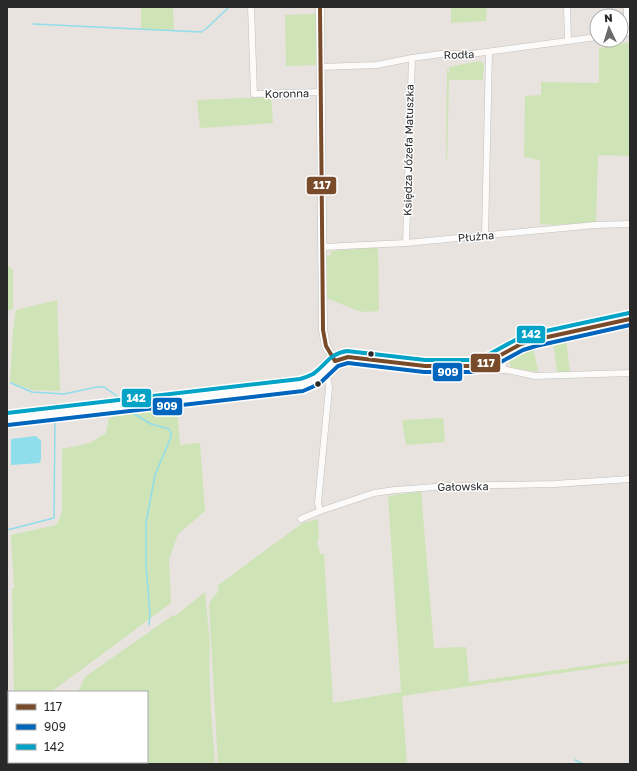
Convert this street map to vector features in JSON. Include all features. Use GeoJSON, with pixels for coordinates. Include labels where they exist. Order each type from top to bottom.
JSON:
{"type":"FeatureCollection","features":[{"type":"Feature","properties":{"kind":"street","name":"Koronna"},"geometry":{"type":"LineString","coordinates":[[251,7],[254,94],[321,92]]}},
{"type":"Feature","properties":{"kind":"street"},"geometry":{"type":"LineString","coordinates":[[320,7],[323,337],[327,349],[335,361]]}},
{"type":"Feature","properties":{"kind":"street"},"geometry":{"type":"LineString","coordinates":[[567,7],[568,41]]}},
{"type":"Feature","properties":{"kind":"street","name":"Rodła"},"geometry":{"type":"LineString","coordinates":[[321,67],[377,65],[441,54],[471,54],[589,38]]}},
{"type":"Feature","properties":{"kind":"street"},"geometry":{"type":"LineString","coordinates":[[485,236],[489,52]]}},
{"type":"Feature","properties":{"kind":"street","name":"Księdza Józefa Matuszka"},"geometry":{"type":"LineString","coordinates":[[406,243],[412,58]]}},
{"type":"Feature","properties":{"kind":"street","name":"Płużna"},"geometry":{"type":"LineString","coordinates":[[323,247],[406,243],[595,225],[630,224]]}},
{"type":"Feature","properties":{"kind":"street"},"geometry":{"type":"LineString","coordinates":[[7,419],[292,386],[307,383],[316,379],[335,361],[348,357],[425,366],[471,366],[486,362],[521,344],[534,340],[630,320]]}},
{"type":"Feature","properties":{"kind":"street"},"geometry":{"type":"LineString","coordinates":[[499,356],[505,370]]}},
{"type":"Feature","properties":{"kind":"street"},"geometry":{"type":"LineString","coordinates":[[471,366],[476,368],[505,370],[535,376],[630,373]]}},
{"type":"Feature","properties":{"kind":"street"},"geometry":{"type":"LineString","coordinates":[[320,511],[318,503],[329,388],[328,380],[322,374]]}},
{"type":"Feature","properties":{"kind":"street","name":"Gałowska"},"geometry":{"type":"LineString","coordinates":[[301,519],[320,511],[374,494],[395,490],[442,486],[554,484],[630,479]]}},
{"type":"Feature","properties":{"kind":"green space"},"geometry":{"type":"Polygon","coordinates":[[[141,7],[173,7],[174,31],[141,29],[141,7]]]}},
{"type":"Feature","properties":{"kind":"green space"},"geometry":{"type":"Polygon","coordinates":[[[451,7],[487,7],[486,21],[451,23],[451,7]]]}},
{"type":"Feature","properties":{"kind":"green space"},"geometry":{"type":"Polygon","coordinates":[[[316,14],[317,65],[286,66],[285,15],[316,14]]]}},
{"type":"Feature","properties":{"kind":"green space"},"geometry":{"type":"Polygon","coordinates":[[[629,42],[630,156],[598,155],[596,222],[555,225],[540,224],[540,160],[524,157],[525,96],[541,95],[541,82],[599,83],[599,48],[629,48],[629,42]]]}},
{"type":"Feature","properties":{"kind":"green space"},"geometry":{"type":"Polygon","coordinates":[[[480,61],[484,64],[483,80],[449,80],[447,162],[447,67],[449,76],[449,67],[480,61]]]}},
{"type":"Feature","properties":{"kind":"green space"},"geometry":{"type":"Polygon","coordinates":[[[271,97],[273,123],[200,128],[197,100],[271,97]]]}},
{"type":"Feature","properties":{"kind":"green space"},"geometry":{"type":"Polygon","coordinates":[[[378,247],[379,311],[364,312],[326,298],[326,256],[331,255],[331,251],[378,247]]]}},
{"type":"Feature","properties":{"kind":"green space"},"geometry":{"type":"Polygon","coordinates":[[[7,265],[13,270],[13,309],[7,311],[7,265]]]}},
{"type":"Feature","properties":{"kind":"green space"},"geometry":{"type":"Polygon","coordinates":[[[57,300],[60,391],[33,390],[10,382],[13,330],[16,310],[57,300]]]}},
{"type":"Feature","properties":{"kind":"green space"},"geometry":{"type":"Polygon","coordinates":[[[566,338],[570,372],[557,372],[553,341],[566,338]]]}},
{"type":"Feature","properties":{"kind":"green space"},"geometry":{"type":"Polygon","coordinates":[[[533,345],[538,372],[511,368],[508,356],[533,345]]]}},
{"type":"Feature","properties":{"kind":"green space"},"geometry":{"type":"Polygon","coordinates":[[[177,407],[180,445],[200,443],[205,511],[178,534],[169,559],[171,603],[52,691],[14,691],[12,588],[15,588],[11,535],[56,525],[62,512],[62,449],[90,443],[106,433],[109,418],[127,413],[177,407]]]}},
{"type":"Feature","properties":{"kind":"green space"},"geometry":{"type":"Polygon","coordinates":[[[443,418],[445,442],[406,445],[402,420],[443,418]]]}},
{"type":"Feature","properties":{"kind":"green space"},"geometry":{"type":"Polygon","coordinates":[[[421,491],[434,648],[466,647],[469,682],[630,660],[630,663],[402,696],[407,764],[218,764],[209,605],[212,598],[219,591],[217,586],[303,523],[318,519],[319,538],[317,541],[320,554],[324,554],[333,703],[401,692],[388,496],[421,491]]]}},
{"type":"Feature","properties":{"kind":"green space"},"geometry":{"type":"Polygon","coordinates":[[[205,592],[210,644],[209,665],[215,764],[76,764],[148,763],[148,691],[78,691],[85,677],[173,615],[175,616],[205,592]]]}},
{"type":"Feature","properties":{"kind":"water"},"geometry":{"type":"Polygon","coordinates":[[[36,436],[41,441],[40,463],[11,465],[11,439],[36,436]]]}},
{"type":"Feature","properties":{"kind":"waterway"},"geometry":{"type":"LineString","coordinates":[[33,24],[201,32],[229,7]]}},
{"type":"Feature","properties":{"kind":"waterway"},"geometry":{"type":"LineString","coordinates":[[11,383],[32,392],[64,394],[97,387],[104,387],[124,401]]}},
{"type":"Feature","properties":{"kind":"waterway"},"geometry":{"type":"LineString","coordinates":[[61,418],[128,410],[151,424],[169,429],[171,433],[171,437],[155,475],[146,523],[146,566],[150,614],[149,625]]}},
{"type":"Feature","properties":{"kind":"waterway"},"geometry":{"type":"LineString","coordinates":[[7,530],[54,518],[55,419]]}},
{"type":"Feature","properties":{"kind":"waterway"},"geometry":{"type":"LineString","coordinates":[[25,422],[44,420]]}},
{"type":"Feature","properties":{"kind":"waterway"},"geometry":{"type":"LineString","coordinates":[[575,760],[583,764]]}},
{"type":"Feature","properties":{"kind":"transit line","name":"117"},"geometry":{"type":"LineString","coordinates":[[320,7],[323,330],[326,346],[335,361]]}},
{"type":"Feature","properties":{"kind":"transit line","name":"142"},"geometry":{"type":"LineString","coordinates":[[7,413],[300,379],[313,374],[332,357],[341,352],[347,351],[425,360],[470,360],[484,357],[519,338],[532,334],[629,313]]}},
{"type":"Feature","properties":{"kind":"transit line","name":"117"},"geometry":{"type":"LineString","coordinates":[[335,361],[348,357],[425,366],[471,366],[486,363],[521,344],[534,340],[630,319]]}},
{"type":"Feature","properties":{"kind":"transit line","name":"909"},"geometry":{"type":"LineString","coordinates":[[8,425],[303,391],[319,384],[338,366],[348,363],[424,372],[472,372],[488,369],[523,350],[536,346],[630,325]]}}]}
